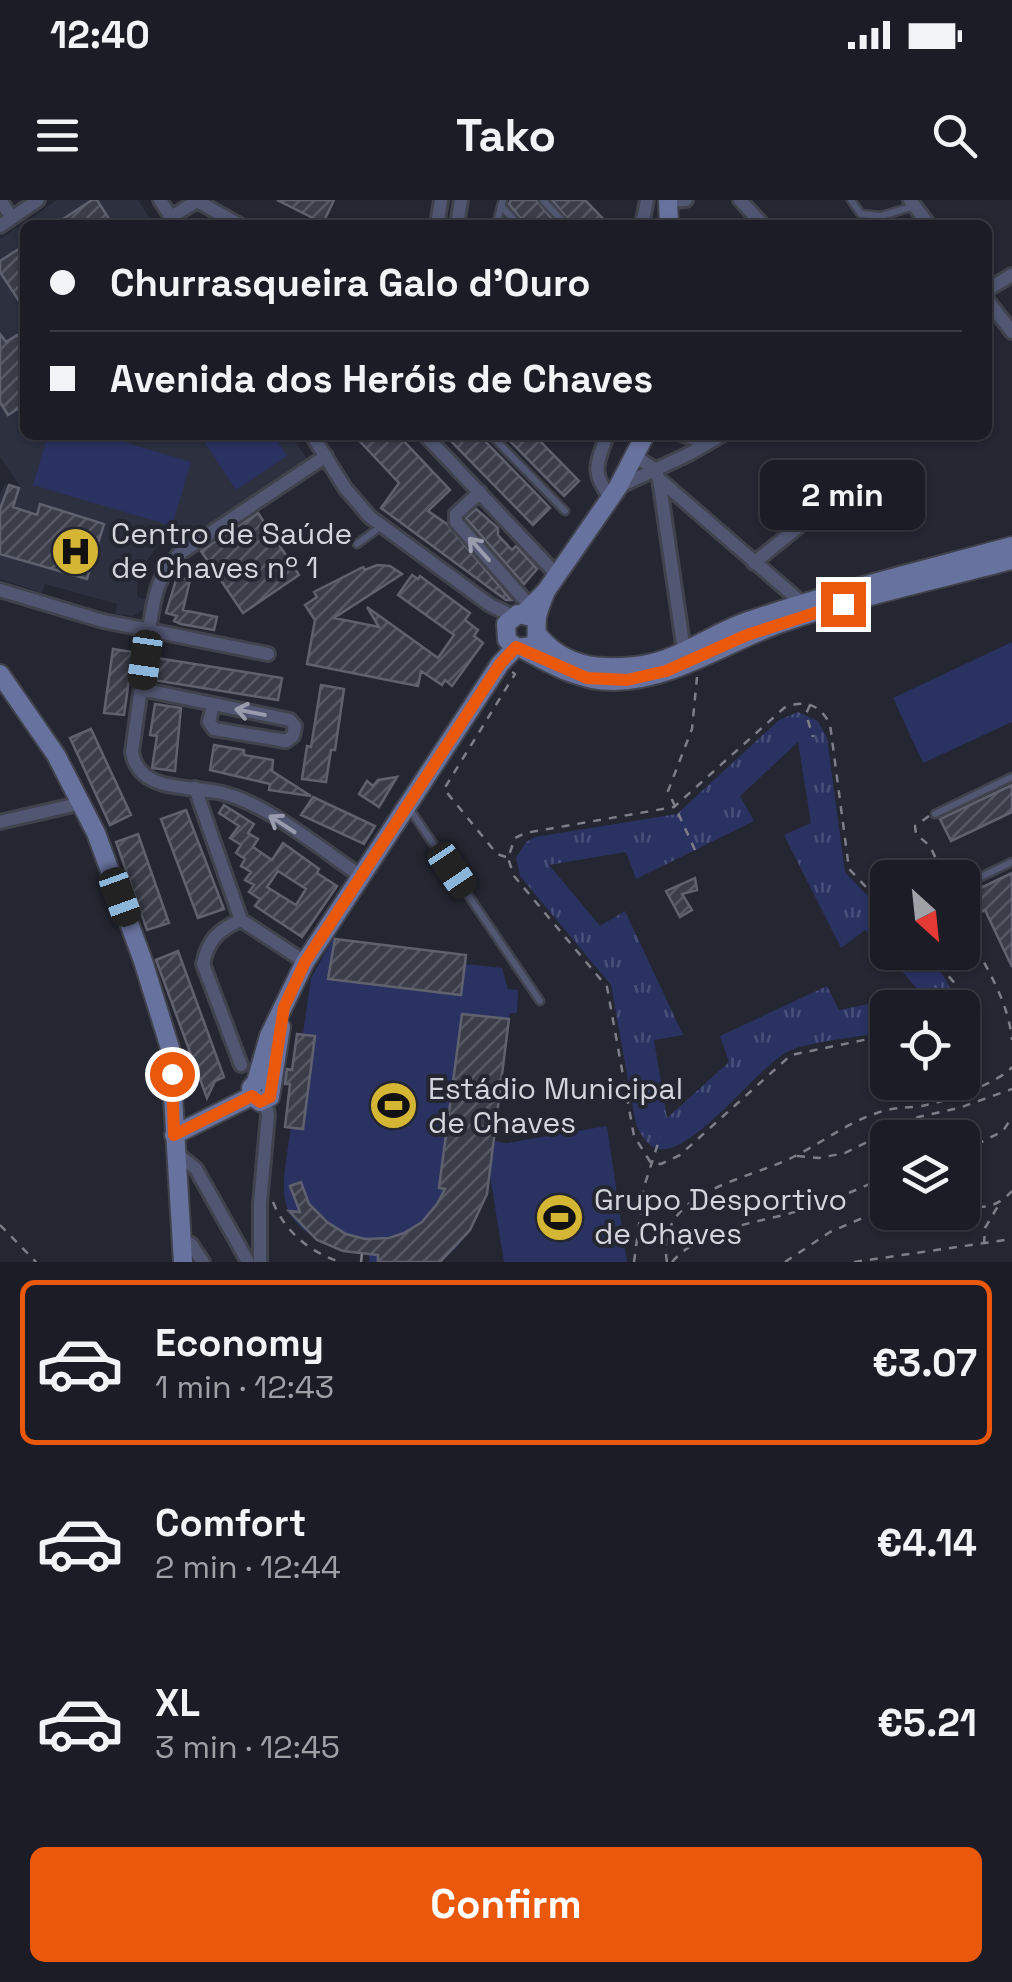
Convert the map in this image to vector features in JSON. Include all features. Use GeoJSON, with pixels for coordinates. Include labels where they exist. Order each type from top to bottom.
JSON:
{"type":"FeatureCollection","features":[{"type":"Feature","properties":{"kind":"main road"},"geometry":{"type":"LineString","coordinates":[[175,1144],[261,1092],[275,1078],[284,1007],[305,962],[614,492],[643,440]]}},
{"type":"Feature","properties":{"kind":"main road"},"geometry":{"type":"LineString","coordinates":[[521,628],[562,656],[596,668],[640,666],[684,651],[741,623],[802,603],[1012,546]]}},
{"type":"Feature","properties":{"kind":"main road"},"geometry":{"type":"LineString","coordinates":[[521,628],[558,668],[587,678],[627,680],[666,671],[747,635],[810,613],[1012,560]]}},
{"type":"Feature","properties":{"kind":"main road"},"geometry":{"type":"LineString","coordinates":[[0,674],[56,755],[82,804],[143,961],[170,1048],[183,1262]]}},
{"type":"Feature","properties":{"kind":"street"},"geometry":{"type":"LineString","coordinates":[[0,200],[6,222],[38,200]]}},
{"type":"Feature","properties":{"kind":"street"},"geometry":{"type":"LineString","coordinates":[[668,200],[686,200]]}},
{"type":"Feature","properties":{"kind":"street"},"geometry":{"type":"LineString","coordinates":[[740,200],[758,220]]}},
{"type":"Feature","properties":{"kind":"street"},"geometry":{"type":"LineString","coordinates":[[175,220],[198,201],[231,220]]}},
{"type":"Feature","properties":{"kind":"street"},"geometry":{"type":"LineString","coordinates":[[992,306],[1012,332]]}},
{"type":"Feature","properties":{"kind":"street"},"geometry":{"type":"LineString","coordinates":[[315,440],[353,499],[381,526],[521,628]]}},
{"type":"Feature","properties":{"kind":"street"},"geometry":{"type":"LineString","coordinates":[[430,440],[557,575]]}},
{"type":"Feature","properties":{"kind":"street"},"geometry":{"type":"LineString","coordinates":[[605,440],[596,468],[598,482],[614,492],[713,440]]}},
{"type":"Feature","properties":{"kind":"street"},"geometry":{"type":"LineString","coordinates":[[675,459],[682,440]]}},
{"type":"Feature","properties":{"kind":"street"},"geometry":{"type":"LineString","coordinates":[[326,456],[164,568],[156,584],[132,752],[141,774],[152,782],[220,792],[252,804],[361,876]]}},
{"type":"Feature","properties":{"kind":"street"},"geometry":{"type":"LineString","coordinates":[[636,456],[802,603]]}},
{"type":"Feature","properties":{"kind":"street"},"geometry":{"type":"LineString","coordinates":[[656,473],[684,651]]}},
{"type":"Feature","properties":{"kind":"street"},"geometry":{"type":"LineString","coordinates":[[754,563],[854,481]]}},
{"type":"Feature","properties":{"kind":"street"},"geometry":{"type":"LineString","coordinates":[[480,492],[456,514],[456,522],[521,628]]}},
{"type":"Feature","properties":{"kind":"street"},"geometry":{"type":"LineString","coordinates":[[0,590],[103,622],[268,654]]}},
{"type":"Feature","properties":{"kind":"street"},"geometry":{"type":"LineString","coordinates":[[141,690],[213,704],[290,720],[295,726],[293,736],[286,741],[214,729],[209,722],[213,704]]}},
{"type":"Feature","properties":{"kind":"street"},"geometry":{"type":"LineString","coordinates":[[195,788],[241,920],[305,962]]}},
{"type":"Feature","properties":{"kind":"street"},"geometry":{"type":"LineString","coordinates":[[0,822],[82,804]]}},
{"type":"Feature","properties":{"kind":"street"},"geometry":{"type":"LineString","coordinates":[[241,920],[218,932],[206,950],[203,964],[241,1065]]}},
{"type":"Feature","properties":{"kind":"street"},"geometry":{"type":"LineString","coordinates":[[260,1262],[260,1202],[268,1115],[261,1092]]}},
{"type":"Feature","properties":{"kind":"street"},"geometry":{"type":"LineString","coordinates":[[175,1144],[196,1169],[248,1262]]}},
{"type":"Feature","properties":{"kind":"street"},"geometry":{"type":"LineString","coordinates":[[181,1240],[190,1244],[203,1262]]}},
{"type":"Feature","properties":{"kind":"lane"},"geometry":{"type":"LineString","coordinates":[[543,200],[561,220]]}},
{"type":"Feature","properties":{"kind":"lane"},"geometry":{"type":"LineString","coordinates":[[851,200],[861,214],[881,216],[913,203]]}},
{"type":"Feature","properties":{"kind":"lane"},"geometry":{"type":"LineString","coordinates":[[497,440],[565,511]]}},
{"type":"Feature","properties":{"kind":"lane"},"geometry":{"type":"LineString","coordinates":[[357,544],[381,526]]}},
{"type":"Feature","properties":{"kind":"lane"},"geometry":{"type":"LineString","coordinates":[[935,814],[1012,777]]}},
{"type":"Feature","properties":{"kind":"lane"},"geometry":{"type":"LineString","coordinates":[[407,806],[540,1001]]}},
{"type":"Feature","properties":{"kind":"lane"},"geometry":{"type":"LineString","coordinates":[[980,877],[1012,862]]}},
{"type":"Feature","properties":{"kind":"path"},"geometry":{"type":"LineString","coordinates":[[500,664],[515,674],[444,789],[497,854],[508,858]]}},
{"type":"Feature","properties":{"kind":"path"},"geometry":{"type":"LineString","coordinates":[[695,850],[668,791],[692,729],[698,669]]}},
{"type":"Feature","properties":{"kind":"path"},"geometry":{"type":"LineString","coordinates":[[651,1163],[634,1136],[607,987],[514,876],[508,858],[515,838],[525,833],[674,808],[784,708],[810,703],[824,712],[830,724],[849,868],[870,891]]}},
{"type":"Feature","properties":{"kind":"path"},"geometry":{"type":"LineString","coordinates":[[810,703],[806,714],[812,737]]}},
{"type":"Feature","properties":{"kind":"path"},"geometry":{"type":"LineString","coordinates":[[935,814],[915,826],[916,834],[930,846],[937,860]]}},
{"type":"Feature","properties":{"kind":"path"},"geometry":{"type":"LineString","coordinates":[[980,955],[1003,1000],[1012,1040]]}},
{"type":"Feature","properties":{"kind":"path"},"geometry":{"type":"LineString","coordinates":[[943,970],[957,990]]}},
{"type":"Feature","properties":{"kind":"path"},"geometry":{"type":"LineString","coordinates":[[651,1163],[661,1164],[680,1154],[791,1055],[870,1039]]}},
{"type":"Feature","properties":{"kind":"path"},"geometry":{"type":"LineString","coordinates":[[870,1183],[810,1208],[744,1224],[699,1241],[670,1262],[664,1242],[671,1221],[686,1204],[795,1156],[876,1113],[924,1105],[1004,1076],[1012,1066]]}},
{"type":"Feature","properties":{"kind":"path"},"geometry":{"type":"LineString","coordinates":[[1004,1076],[1012,1082]]}},
{"type":"Feature","properties":{"kind":"path"},"geometry":{"type":"LineString","coordinates":[[795,1156],[819,1158],[844,1153],[918,1117],[959,1108],[1012,1089]]}},
{"type":"Feature","properties":{"kind":"path"},"geometry":{"type":"LineString","coordinates":[[980,1143],[1003,1131],[1012,1117]]}},
{"type":"Feature","properties":{"kind":"path"},"geometry":{"type":"LineString","coordinates":[[634,1262],[644,1186],[660,1137]]}},
{"type":"Feature","properties":{"kind":"path"},"geometry":{"type":"LineString","coordinates":[[984,1244],[985,1228],[1012,1191]]}},
{"type":"Feature","properties":{"kind":"path"},"geometry":{"type":"LineString","coordinates":[[272,1198],[294,1235],[322,1255],[340,1262]]}},
{"type":"Feature","properties":{"kind":"path"},"geometry":{"type":"LineString","coordinates":[[980,1208],[999,1204]]}},
{"type":"Feature","properties":{"kind":"path"},"geometry":{"type":"LineString","coordinates":[[785,1262],[830,1232],[870,1214]]}},
{"type":"Feature","properties":{"kind":"path"},"geometry":{"type":"LineString","coordinates":[[0,1225],[36,1262]]}},
{"type":"Feature","properties":{"kind":"path"},"geometry":{"type":"LineString","coordinates":[[854,1262],[1012,1238]]}},
{"type":"Feature","properties":{"kind":"path"},"geometry":{"type":"LineString","coordinates":[[361,1262],[362,1254]]}},
{"type":"Feature","properties":{"kind":"shaded area"},"geometry":{"type":"Polygon","coordinates":[[[57,200],[138,200],[151,220],[28,220],[57,200]]]}},
{"type":"Feature","properties":{"kind":"shaded area"},"geometry":{"type":"Polygon","coordinates":[[[20,225],[20,440],[294,440],[307,459],[184,540],[171,537],[155,549],[141,570],[137,585],[137,597],[148,600],[144,609],[133,616],[115,614],[117,604],[45,584],[42,593],[0,579],[0,494],[5,484],[21,488],[0,457],[0,239],[20,225]]]}},
{"type":"Feature","properties":{"kind":"green space"},"geometry":{"type":"Polygon","coordinates":[[[46,440],[117,440],[191,462],[172,526],[33,485],[46,440]]]}},
{"type":"Feature","properties":{"kind":"green space"},"geometry":{"type":"Polygon","coordinates":[[[203,440],[276,440],[287,456],[236,490],[203,440]]]}},
{"type":"Feature","properties":{"kind":"green space"},"geometry":{"type":"Polygon","coordinates":[[[1012,642],[1012,722],[923,763],[893,698],[1012,642]]]}},
{"type":"Feature","properties":{"kind":"green space"},"geometry":{"type":"Polygon","coordinates":[[[798,712],[818,721],[827,738],[845,872],[870,898],[870,936],[865,930],[841,948],[784,835],[811,823],[798,742],[740,796],[754,821],[636,879],[626,852],[549,865],[600,926],[625,911],[683,1035],[654,1040],[667,1118],[729,1062],[720,1036],[827,986],[839,1010],[870,1004],[870,1035],[789,1051],[686,1141],[669,1148],[655,1148],[636,1124],[611,985],[520,876],[516,858],[526,842],[535,837],[677,814],[779,720],[798,712]]]}},
{"type":"Feature","properties":{"kind":"green space","name":"Estádio Municipal de Chaves"},"geometry":{"type":"Polygon","coordinates":[[[333,939],[466,955],[466,964],[502,968],[508,989],[518,990],[517,1013],[510,1013],[493,1141],[507,1143],[607,1126],[627,1262],[504,1262],[490,1176],[473,1224],[440,1262],[369,1262],[369,1254],[328,1244],[303,1229],[287,1207],[284,1193],[291,1128],[285,1127],[290,1085],[280,1083],[282,1068],[292,1069],[303,1034],[311,978],[333,939]]]}},
{"type":"Feature","properties":{"kind":"green space"},"geometry":{"type":"Polygon","coordinates":[[[901,970],[938,970],[950,990],[918,990],[901,970]]]}},
{"type":"Feature","properties":{"kind":"building"},"geometry":{"type":"Polygon","coordinates":[[[97,200],[110,220],[62,220],[97,200]]]}},
{"type":"Feature","properties":{"kind":"building"},"geometry":{"type":"Polygon","coordinates":[[[277,200],[334,200],[324,220],[277,200]]]}},
{"type":"Feature","properties":{"kind":"building"},"geometry":{"type":"Polygon","coordinates":[[[511,200],[536,200],[553,220],[522,220],[509,204],[511,200]]]}},
{"type":"Feature","properties":{"kind":"building"},"geometry":{"type":"Polygon","coordinates":[[[552,200],[585,200],[604,220],[569,220],[552,200]]]}},
{"type":"Feature","properties":{"kind":"building"},"geometry":{"type":"Polygon","coordinates":[[[20,248],[20,302],[0,272],[0,261],[20,248]]]}},
{"type":"Feature","properties":{"kind":"building"},"geometry":{"type":"Polygon","coordinates":[[[0,334],[6,342],[17,335],[20,407],[8,415],[0,402],[0,334]]]}},
{"type":"Feature","properties":{"kind":"building"},"geometry":{"type":"Polygon","coordinates":[[[359,440],[403,440],[450,490],[428,511],[447,524],[511,600],[381,508],[399,483],[359,440]]]}},
{"type":"Feature","properties":{"kind":"building"},"geometry":{"type":"Polygon","coordinates":[[[450,440],[484,440],[550,508],[533,525],[450,440]]]}},
{"type":"Feature","properties":{"kind":"building"},"geometry":{"type":"Polygon","coordinates":[[[509,440],[539,440],[579,481],[564,496],[509,440]]]}},
{"type":"Feature","properties":{"kind":"building"},"geometry":{"type":"Polygon","coordinates":[[[9,485],[19,488],[13,507],[37,515],[40,504],[104,524],[87,579],[0,554],[0,509],[9,485]]]}},
{"type":"Feature","properties":{"kind":"building"},"geometry":{"type":"Polygon","coordinates":[[[476,509],[498,528],[498,535],[512,550],[516,546],[537,569],[524,584],[466,518],[476,509]]]}},
{"type":"Feature","properties":{"kind":"building"},"geometry":{"type":"Polygon","coordinates":[[[258,513],[299,575],[243,613],[201,551],[258,513]]]}},
{"type":"Feature","properties":{"kind":"building"},"geometry":{"type":"Polygon","coordinates":[[[377,565],[390,566],[402,574],[334,618],[379,627],[367,607],[438,658],[454,635],[398,595],[412,575],[418,579],[420,576],[470,613],[465,620],[478,630],[474,636],[483,643],[452,686],[445,680],[442,685],[421,671],[418,686],[307,664],[315,620],[305,605],[317,597],[314,592],[363,567],[365,570],[377,565]]]}},
{"type":"Feature","properties":{"kind":"building"},"geometry":{"type":"Polygon","coordinates":[[[177,577],[190,580],[183,610],[217,617],[214,630],[181,624],[174,621],[177,616],[166,613],[177,577]]]}},
{"type":"Feature","properties":{"kind":"building"},"geometry":{"type":"Polygon","coordinates":[[[113,649],[133,652],[124,715],[104,713],[113,649]]]}},
{"type":"Feature","properties":{"kind":"building"},"geometry":{"type":"Polygon","coordinates":[[[157,658],[282,678],[278,700],[153,680],[157,658]]]}},
{"type":"Feature","properties":{"kind":"building"},"geometry":{"type":"Polygon","coordinates":[[[321,685],[344,689],[326,782],[302,779],[321,685]]]}},
{"type":"Feature","properties":{"kind":"building"},"geometry":{"type":"Polygon","coordinates":[[[155,704],[181,708],[175,771],[152,768],[157,736],[150,735],[155,704]]]}},
{"type":"Feature","properties":{"kind":"building"},"geometry":{"type":"Polygon","coordinates":[[[91,729],[131,815],[110,825],[70,738],[91,729]]]}},
{"type":"Feature","properties":{"kind":"building"},"geometry":{"type":"Polygon","coordinates":[[[214,745],[273,760],[272,771],[311,796],[269,790],[270,784],[210,770],[214,745]]]}},
{"type":"Feature","properties":{"kind":"building"},"geometry":{"type":"Polygon","coordinates":[[[397,777],[379,807],[359,794],[367,781],[373,786],[378,780],[397,777]]]}},
{"type":"Feature","properties":{"kind":"building"},"geometry":{"type":"Polygon","coordinates":[[[1012,785],[1012,812],[951,841],[940,819],[1012,785]]]}},
{"type":"Feature","properties":{"kind":"building"},"geometry":{"type":"Polygon","coordinates":[[[313,797],[375,826],[364,844],[301,815],[313,797]]]}},
{"type":"Feature","properties":{"kind":"building"},"geometry":{"type":"Polygon","coordinates":[[[224,805],[254,824],[248,833],[258,839],[253,847],[272,860],[283,843],[337,886],[302,937],[255,906],[260,899],[249,892],[254,885],[245,880],[251,872],[241,866],[245,859],[236,853],[241,845],[230,838],[239,826],[219,813],[224,805]],[[278,871],[267,887],[296,905],[306,889],[278,871]]]}},
{"type":"Feature","properties":{"kind":"building"},"geometry":{"type":"Polygon","coordinates":[[[186,810],[224,909],[198,918],[161,819],[186,810]]]}},
{"type":"Feature","properties":{"kind":"building"},"geometry":{"type":"Polygon","coordinates":[[[138,834],[169,923],[147,930],[116,842],[138,834]]]}},
{"type":"Feature","properties":{"kind":"building"},"geometry":{"type":"Polygon","coordinates":[[[1012,873],[1012,967],[985,910],[980,910],[980,888],[1012,873]]]}},
{"type":"Feature","properties":{"kind":"building"},"geometry":{"type":"Polygon","coordinates":[[[695,878],[697,890],[682,894],[692,910],[680,917],[666,891],[695,878]]]}},
{"type":"Feature","properties":{"kind":"building"},"geometry":{"type":"Polygon","coordinates":[[[335,939],[466,955],[461,995],[328,979],[335,939]]]}},
{"type":"Feature","properties":{"kind":"building"},"geometry":{"type":"Polygon","coordinates":[[[178,951],[224,1077],[215,1081],[207,1098],[156,960],[178,951]]]}},
{"type":"Feature","properties":{"kind":"building"},"geometry":{"type":"Polygon","coordinates":[[[462,1014],[509,1019],[487,1194],[470,1230],[440,1262],[378,1262],[378,1255],[343,1251],[317,1240],[289,1211],[300,1212],[290,1186],[301,1182],[309,1204],[327,1222],[346,1234],[365,1239],[404,1233],[422,1222],[437,1204],[445,1189],[439,1188],[462,1014]]]}},
{"type":"Feature","properties":{"kind":"building"},"geometry":{"type":"Polygon","coordinates":[[[297,1034],[315,1036],[303,1129],[285,1127],[290,1084],[285,1084],[287,1069],[292,1070],[297,1034]]]}},
{"type":"Feature","properties":{"kind":"place","name":"Centro de Saúde de Chaves nº 1"},"geometry":{"type":"Point","coordinates":[76,551]}},
{"type":"Feature","properties":{"kind":"place","name":"Estádio Municipal de Chaves"},"geometry":{"type":"Point","coordinates":[393,1106]}},
{"type":"Feature","properties":{"kind":"place","name":"Grupo Desportivo de Chaves"},"geometry":{"type":"Point","coordinates":[559,1217]}},
{"type":"Feature","properties":{"kind":"route"},"geometry":{"type":"LineString","coordinates":[[172,1074],[174,1135],[252,1096],[260,1102],[270,1097],[284,1007],[305,962],[500,664],[516,647],[587,678],[627,680],[666,671],[747,635],[843,604]]}}]}
